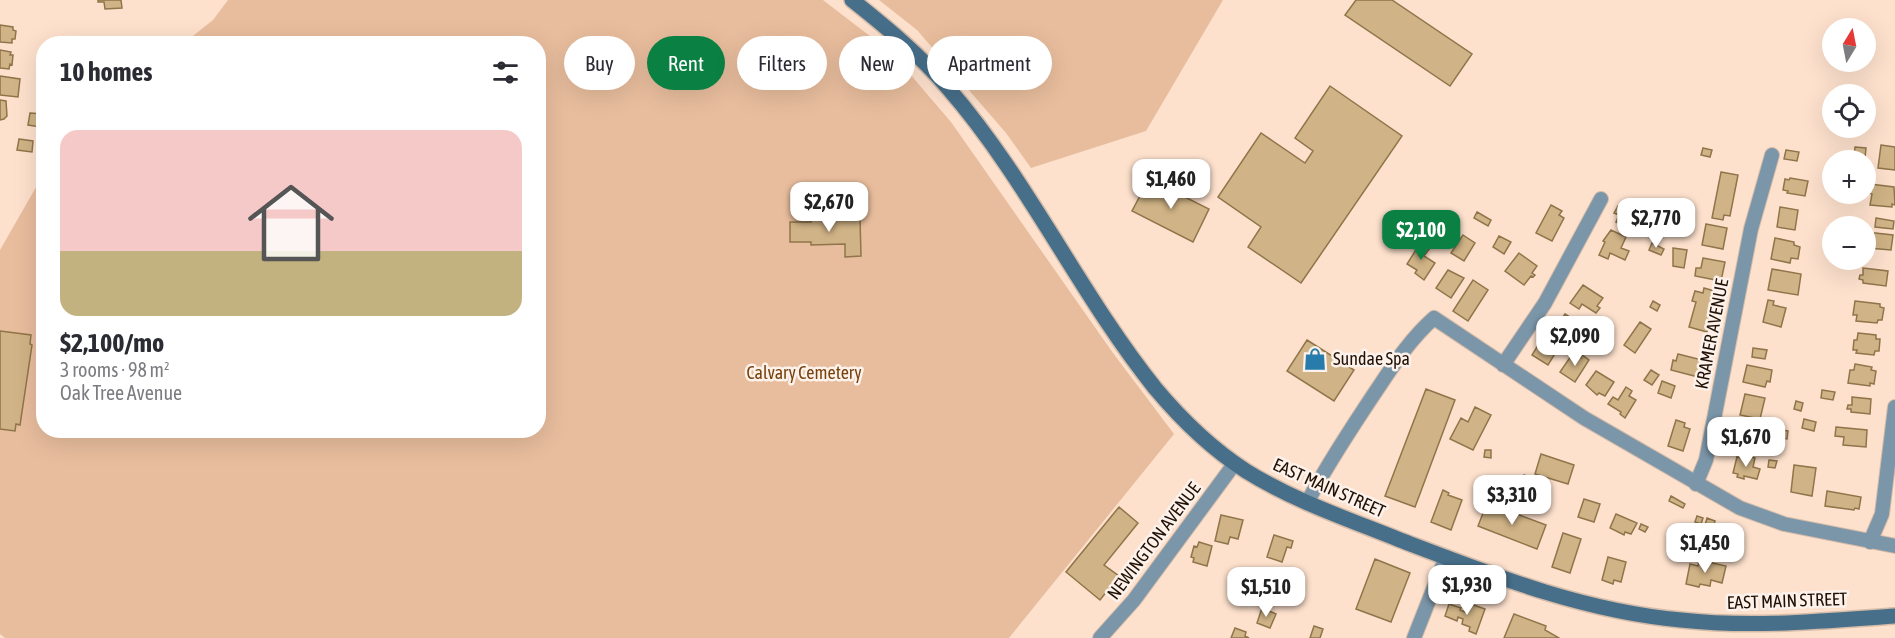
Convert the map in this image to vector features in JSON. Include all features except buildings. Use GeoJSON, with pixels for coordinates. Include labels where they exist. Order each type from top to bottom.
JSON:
{"type":"FeatureCollection","features":[{"type":"Feature","properties":{"kind":"main road","name":"EAST MAIN STREET"},"geometry":{"type":"LineString","coordinates":[[852,0],[910,49],[957,99],[1001,159],[1143,371],[1165,399],[1191,427],[1235,463],[1260,479],[1307,503],[1446,557],[1552,595],[1607,609],[1647,616],[1739,624],[1895,616]]}},
{"type":"Feature","properties":{"kind":"street","name":"KRAMER AVENUE"},"geometry":{"type":"LineString","coordinates":[[1696,484],[1706,460],[1751,229],[1772,155]]}},
{"type":"Feature","properties":{"kind":"street"},"geometry":{"type":"LineString","coordinates":[[1503,365],[1545,303],[1601,199]]}},
{"type":"Feature","properties":{"kind":"street"},"geometry":{"type":"LineString","coordinates":[[1307,503],[1333,457],[1400,355],[1413,338],[1434,318],[1584,418],[1740,508],[1804,530],[1895,546]]}},
{"type":"Feature","properties":{"kind":"street"},"geometry":{"type":"LineString","coordinates":[[1870,542],[1882,514],[1895,407]]}},
{"type":"Feature","properties":{"kind":"street","name":"NEWINGTON AVENUE"},"geometry":{"type":"LineString","coordinates":[[1100,638],[1134,600],[1235,463]]}},
{"type":"Feature","properties":{"kind":"street"},"geometry":{"type":"LineString","coordinates":[[1414,638],[1446,557]]}},
{"type":"Feature","properties":{"kind":"green space","name":"Calvary Cemetery"},"geometry":{"type":"Polygon","coordinates":[[[228,0],[823,0],[870,36],[839,36],[839,90],[915,90],[915,80],[951,122],[1113,353],[1174,434],[1009,638],[5,638],[0,634],[0,250],[36,187],[36,438],[546,438],[546,36],[193,36],[213,20],[228,0]]]}},
{"type":"Feature","properties":{"kind":"green space"},"geometry":{"type":"Polygon","coordinates":[[[879,0],[1223,0],[1146,131],[1031,168],[1006,133],[969,90],[1052,90],[1052,36],[927,36],[927,42],[917,30],[879,0]]]}},
{"type":"Feature","properties":{"kind":"place","name":"Sundae Spa"},"geometry":{"type":"Point","coordinates":[1315,359]}}]}
